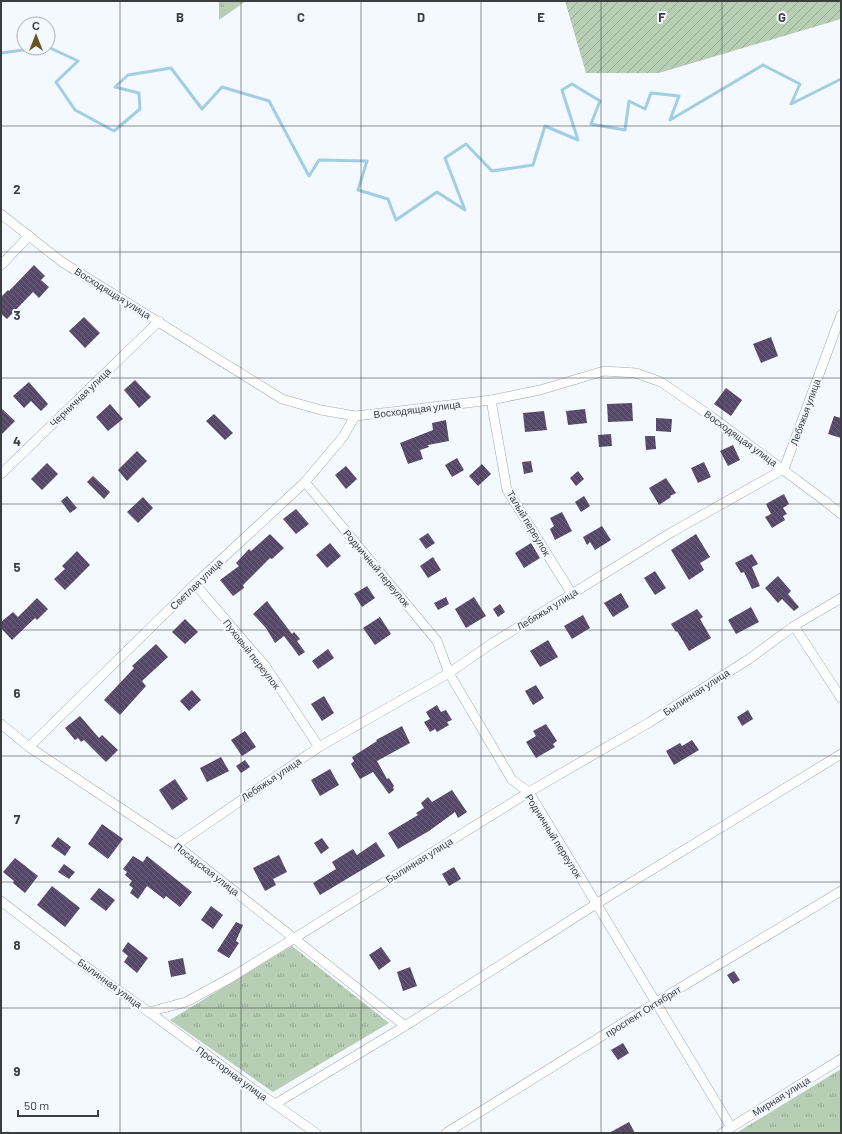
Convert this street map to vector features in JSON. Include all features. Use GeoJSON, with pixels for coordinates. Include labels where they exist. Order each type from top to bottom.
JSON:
{"type":"FeatureCollection","features":[{"type":"Feature","properties":{"kind":"street","name":"Восходящая улица"},"geometry":{"type":"LineString","coordinates":[[1,214],[62,262],[282,399],[321,410],[355,416],[491,400],[540,390],[604,371],[636,373],[661,382],[712,417],[841,514]]}},
{"type":"Feature","properties":{"kind":"street"},"geometry":{"type":"LineString","coordinates":[[1,265],[29,236]]}},
{"type":"Feature","properties":{"kind":"street","name":"Лебяжья улица"},"geometry":{"type":"LineString","coordinates":[[176,845],[319,746],[449,673],[494,642],[672,532],[784,470],[841,315]]}},
{"type":"Feature","properties":{"kind":"street","name":"Черничная улица"},"geometry":{"type":"LineString","coordinates":[[1,474],[158,321]]}},
{"type":"Feature","properties":{"kind":"street","name":"Талый переулок"},"geometry":{"type":"LineString","coordinates":[[491,400],[507,490],[572,594]]}},
{"type":"Feature","properties":{"kind":"street","name":"Светлая улица"},"geometry":{"type":"LineString","coordinates":[[29,746],[195,584],[305,482],[343,437],[355,416]]}},
{"type":"Feature","properties":{"kind":"street","name":"Родничный переулок"},"geometry":{"type":"LineString","coordinates":[[305,482],[437,641],[449,673],[512,780],[529,792],[731,1127]]}},
{"type":"Feature","properties":{"kind":"street","name":"Пуховый переулок"},"geometry":{"type":"LineString","coordinates":[[195,584],[266,668],[319,746]]}},
{"type":"Feature","properties":{"kind":"street","name":"Былинная улица"},"geometry":{"type":"LineString","coordinates":[[1,901],[149,1012],[186,1002],[232,977],[529,792],[650,722],[749,659],[794,626],[841,598]]}},
{"type":"Feature","properties":{"kind":"street"},"geometry":{"type":"LineString","coordinates":[[794,626],[841,698]]}},
{"type":"Feature","properties":{"kind":"street","name":"Посадская улица"},"geometry":{"type":"LineString","coordinates":[[1,724],[29,746],[176,845],[405,1026]]}},
{"type":"Feature","properties":{"kind":"street"},"geometry":{"type":"LineString","coordinates":[[275,1104],[405,1026],[596,904],[841,754]]}},
{"type":"Feature","properties":{"kind":"street","name":"проспект Октябрят"},"geometry":{"type":"LineString","coordinates":[[446,1133],[655,1003],[841,891]]}},
{"type":"Feature","properties":{"kind":"street","name":"Просторная улица"},"geometry":{"type":"LineString","coordinates":[[149,1012],[316,1133]]}},
{"type":"Feature","properties":{"kind":"street","name":"Мирная улица"},"geometry":{"type":"LineString","coordinates":[[722,1133],[841,1059]]}},
{"type":"Feature","properties":{"kind":"green space"},"geometry":{"type":"Polygon","coordinates":[[[219,1],[246,1],[219,20],[219,1]]]}},
{"type":"Feature","properties":{"kind":"green space"},"geometry":{"type":"Polygon","coordinates":[[[565,1],[841,1],[841,19],[659,73],[586,73],[565,1]]]}},
{"type":"Feature","properties":{"kind":"green space"},"geometry":{"type":"Polygon","coordinates":[[[292,946],[389,1023],[273,1092],[170,1020],[292,946]]]}},
{"type":"Feature","properties":{"kind":"green space"},"geometry":{"type":"Polygon","coordinates":[[[841,1069],[841,1133],[736,1133],[841,1069]]]}},
{"type":"Feature","properties":{"kind":"building"},"geometry":{"type":"Polygon","coordinates":[[[34,265],[45,276],[41,280],[49,287],[39,298],[33,292],[7,319],[1,314],[1,297],[8,290],[9,291],[34,265]]]}},
{"type":"Feature","properties":{"kind":"building"},"geometry":{"type":"Polygon","coordinates":[[[84,317],[100,333],[85,348],[69,331],[84,317]]]}},
{"type":"Feature","properties":{"kind":"building"},"geometry":{"type":"Polygon","coordinates":[[[771,337],[778,356],[761,363],[753,344],[771,337]]]}},
{"type":"Feature","properties":{"kind":"building"},"geometry":{"type":"Polygon","coordinates":[[[135,380],[151,397],[139,408],[124,390],[135,380]]]}},
{"type":"Feature","properties":{"kind":"building"},"geometry":{"type":"Polygon","coordinates":[[[29,382],[48,404],[41,411],[31,401],[24,408],[13,396],[29,382]]]}},
{"type":"Feature","properties":{"kind":"building"},"geometry":{"type":"Polygon","coordinates":[[[726,388],[742,400],[731,416],[714,404],[726,388]]]}},
{"type":"Feature","properties":{"kind":"building"},"geometry":{"type":"Polygon","coordinates":[[[632,403],[633,421],[608,422],[607,404],[632,403]]]}},
{"type":"Feature","properties":{"kind":"building"},"geometry":{"type":"Polygon","coordinates":[[[110,404],[123,419],[108,431],[96,417],[110,404]]]}},
{"type":"Feature","properties":{"kind":"building"},"geometry":{"type":"Polygon","coordinates":[[[1,408],[15,421],[1,435],[1,408]]]}},
{"type":"Feature","properties":{"kind":"building"},"geometry":{"type":"Polygon","coordinates":[[[585,409],[587,423],[568,425],[566,411],[585,409]]]}},
{"type":"Feature","properties":{"kind":"building"},"geometry":{"type":"Polygon","coordinates":[[[544,411],[547,430],[525,432],[523,413],[544,411]]]}},
{"type":"Feature","properties":{"kind":"building"},"geometry":{"type":"Polygon","coordinates":[[[214,414],[233,433],[225,440],[206,421],[214,414]]]}},
{"type":"Feature","properties":{"kind":"building"},"geometry":{"type":"Polygon","coordinates":[[[834,416],[841,418],[841,438],[828,434],[834,416]]]}},
{"type":"Feature","properties":{"kind":"building"},"geometry":{"type":"Polygon","coordinates":[[[656,418],[672,419],[671,432],[656,431],[656,418]]]}},
{"type":"Feature","properties":{"kind":"building"},"geometry":{"type":"Polygon","coordinates":[[[446,420],[449,441],[428,445],[429,447],[420,450],[423,459],[408,464],[400,443],[433,430],[432,423],[446,420]]]}},
{"type":"Feature","properties":{"kind":"building"},"geometry":{"type":"Polygon","coordinates":[[[611,434],[612,446],[599,447],[598,435],[611,434]]]}},
{"type":"Feature","properties":{"kind":"building"},"geometry":{"type":"Polygon","coordinates":[[[645,436],[655,436],[656,449],[646,450],[645,436]]]}},
{"type":"Feature","properties":{"kind":"building"},"geometry":{"type":"Polygon","coordinates":[[[733,445],[740,460],[728,466],[720,451],[733,445]]]}},
{"type":"Feature","properties":{"kind":"building"},"geometry":{"type":"Polygon","coordinates":[[[137,451],[147,461],[127,481],[118,470],[137,451]]]}},
{"type":"Feature","properties":{"kind":"building"},"geometry":{"type":"Polygon","coordinates":[[[457,458],[464,470],[452,477],[445,465],[457,458]]]}},
{"type":"Feature","properties":{"kind":"building"},"geometry":{"type":"Polygon","coordinates":[[[531,461],[533,472],[524,474],[522,462],[531,461]]]}},
{"type":"Feature","properties":{"kind":"building"},"geometry":{"type":"Polygon","coordinates":[[[704,462],[711,477],[698,483],[691,468],[704,462]]]}},
{"type":"Feature","properties":{"kind":"building"},"geometry":{"type":"Polygon","coordinates":[[[47,463],[58,474],[42,490],[31,479],[47,463]]]}},
{"type":"Feature","properties":{"kind":"building"},"geometry":{"type":"Polygon","coordinates":[[[482,464],[491,474],[478,486],[469,476],[482,464]]]}},
{"type":"Feature","properties":{"kind":"building"},"geometry":{"type":"Polygon","coordinates":[[[346,466],[357,479],[346,489],[335,475],[346,466]]]}},
{"type":"Feature","properties":{"kind":"building"},"geometry":{"type":"Polygon","coordinates":[[[578,471],[584,479],[576,486],[570,478],[578,471]]]}},
{"type":"Feature","properties":{"kind":"building"},"geometry":{"type":"Polygon","coordinates":[[[93,476],[110,492],[104,499],[87,482],[93,476]]]}},
{"type":"Feature","properties":{"kind":"building"},"geometry":{"type":"Polygon","coordinates":[[[666,478],[676,493],[659,505],[649,488],[666,478]]]}},
{"type":"Feature","properties":{"kind":"building"},"geometry":{"type":"Polygon","coordinates":[[[784,494],[789,504],[783,508],[787,514],[783,516],[785,520],[772,528],[765,517],[771,514],[766,504],[784,494]]]}},
{"type":"Feature","properties":{"kind":"building"},"geometry":{"type":"Polygon","coordinates":[[[67,496],[77,508],[70,513],[61,501],[67,496]]]}},
{"type":"Feature","properties":{"kind":"building"},"geometry":{"type":"Polygon","coordinates":[[[584,496],[590,506],[581,512],[575,502],[584,496]]]}},
{"type":"Feature","properties":{"kind":"building"},"geometry":{"type":"Polygon","coordinates":[[[143,497],[153,508],[138,523],[127,512],[143,497]]]}},
{"type":"Feature","properties":{"kind":"building"},"geometry":{"type":"Polygon","coordinates":[[[296,509],[309,524],[296,534],[283,519],[296,509]]]}},
{"type":"Feature","properties":{"kind":"building"},"geometry":{"type":"Polygon","coordinates":[[[562,512],[572,531],[555,540],[550,529],[554,526],[550,518],[562,512]]]}},
{"type":"Feature","properties":{"kind":"building"},"geometry":{"type":"Polygon","coordinates":[[[602,526],[611,540],[595,550],[590,542],[587,545],[583,537],[602,526]]]}},
{"type":"Feature","properties":{"kind":"building"},"geometry":{"type":"Polygon","coordinates":[[[428,533],[435,543],[426,549],[419,539],[428,533]]]}},
{"type":"Feature","properties":{"kind":"building"},"geometry":{"type":"Polygon","coordinates":[[[270,534],[284,548],[272,559],[270,558],[243,585],[244,588],[233,596],[220,580],[239,566],[236,563],[249,549],[251,551],[270,534]]]}},
{"type":"Feature","properties":{"kind":"building"},"geometry":{"type":"Polygon","coordinates":[[[696,534],[710,557],[700,563],[704,570],[689,580],[671,550],[696,534]]]}},
{"type":"Feature","properties":{"kind":"building"},"geometry":{"type":"Polygon","coordinates":[[[330,543],[341,556],[327,568],[316,555],[330,543]]]}},
{"type":"Feature","properties":{"kind":"building"},"geometry":{"type":"Polygon","coordinates":[[[531,543],[540,558],[524,568],[515,553],[531,543]]]}},
{"type":"Feature","properties":{"kind":"building"},"geometry":{"type":"Polygon","coordinates":[[[77,551],[90,565],[65,590],[54,579],[65,569],[62,566],[77,551]]]}},
{"type":"Feature","properties":{"kind":"building"},"geometry":{"type":"Polygon","coordinates":[[[752,554],[758,564],[752,567],[760,586],[752,589],[744,572],[741,573],[735,563],[752,554]]]}},
{"type":"Feature","properties":{"kind":"building"},"geometry":{"type":"Polygon","coordinates":[[[433,557],[441,570],[428,578],[420,566],[433,557]]]}},
{"type":"Feature","properties":{"kind":"building"},"geometry":{"type":"Polygon","coordinates":[[[655,571],[666,588],[655,595],[644,578],[655,571]]]}},
{"type":"Feature","properties":{"kind":"building"},"geometry":{"type":"Polygon","coordinates":[[[778,576],[791,591],[788,594],[799,607],[794,611],[782,599],[778,603],[765,588],[778,576]]]}},
{"type":"Feature","properties":{"kind":"building"},"geometry":{"type":"Polygon","coordinates":[[[367,586],[375,598],[362,607],[354,594],[367,586]]]}},
{"type":"Feature","properties":{"kind":"building"},"geometry":{"type":"Polygon","coordinates":[[[621,593],[629,607],[613,617],[604,603],[621,593]]]}},
{"type":"Feature","properties":{"kind":"building"},"geometry":{"type":"Polygon","coordinates":[[[446,597],[449,604],[438,610],[434,603],[446,597]]]}},
{"type":"Feature","properties":{"kind":"building"},"geometry":{"type":"Polygon","coordinates":[[[474,597],[486,616],[466,628],[455,609],[474,597]]]}},
{"type":"Feature","properties":{"kind":"building"},"geometry":{"type":"Polygon","coordinates":[[[37,598],[48,609],[37,620],[35,618],[12,640],[1,628],[1,622],[13,612],[18,617],[37,598]]]}},
{"type":"Feature","properties":{"kind":"building"},"geometry":{"type":"Polygon","coordinates":[[[267,601],[292,634],[294,632],[300,639],[297,641],[305,652],[299,656],[284,636],[275,643],[266,628],[253,614],[267,601]]]}},
{"type":"Feature","properties":{"kind":"building"},"geometry":{"type":"Polygon","coordinates":[[[500,604],[505,612],[498,617],[493,609],[500,604]]]}},
{"type":"Feature","properties":{"kind":"building"},"geometry":{"type":"Polygon","coordinates":[[[751,607],[759,622],[736,634],[728,620],[751,607]]]}},
{"type":"Feature","properties":{"kind":"building"},"geometry":{"type":"Polygon","coordinates":[[[697,609],[703,617],[700,619],[711,638],[689,651],[671,624],[697,609]]]}},
{"type":"Feature","properties":{"kind":"building"},"geometry":{"type":"Polygon","coordinates":[[[583,615],[590,628],[572,639],[564,626],[583,615]]]}},
{"type":"Feature","properties":{"kind":"building"},"geometry":{"type":"Polygon","coordinates":[[[380,617],[391,634],[375,645],[363,628],[380,617]]]}},
{"type":"Feature","properties":{"kind":"building"},"geometry":{"type":"Polygon","coordinates":[[[185,619],[198,632],[185,644],[172,632],[185,619]]]}},
{"type":"Feature","properties":{"kind":"building"},"geometry":{"type":"Polygon","coordinates":[[[548,640],[558,657],[540,667],[530,651],[548,640]]]}},
{"type":"Feature","properties":{"kind":"building"},"geometry":{"type":"Polygon","coordinates":[[[156,644],[168,657],[142,681],[146,686],[120,715],[104,700],[134,668],[132,666],[156,644]]]}},
{"type":"Feature","properties":{"kind":"building"},"geometry":{"type":"Polygon","coordinates":[[[328,649],[334,658],[318,669],[312,661],[328,649]]]}},
{"type":"Feature","properties":{"kind":"building"},"geometry":{"type":"Polygon","coordinates":[[[536,685],[544,698],[533,705],[525,691],[536,685]]]}},
{"type":"Feature","properties":{"kind":"building"},"geometry":{"type":"Polygon","coordinates":[[[192,690],[201,700],[189,711],[180,701],[192,690]]]}},
{"type":"Feature","properties":{"kind":"building"},"geometry":{"type":"Polygon","coordinates":[[[324,696],[334,713],[322,721],[311,704],[324,696]]]}},
{"type":"Feature","properties":{"kind":"building"},"geometry":{"type":"Polygon","coordinates":[[[437,705],[441,712],[446,710],[452,720],[447,722],[449,725],[437,732],[435,729],[430,732],[424,722],[430,719],[426,712],[437,705]]]}},
{"type":"Feature","properties":{"kind":"building"},"geometry":{"type":"Polygon","coordinates":[[[748,710],[753,719],[742,726],[737,717],[748,710]]]}},
{"type":"Feature","properties":{"kind":"building"},"geometry":{"type":"Polygon","coordinates":[[[80,716],[99,738],[102,735],[118,750],[106,762],[84,740],[81,742],[78,738],[75,740],[65,728],[80,716]]]}},
{"type":"Feature","properties":{"kind":"building"},"geometry":{"type":"Polygon","coordinates":[[[546,724],[557,741],[553,744],[555,747],[536,758],[526,742],[536,736],[533,731],[546,724]]]}},
{"type":"Feature","properties":{"kind":"building"},"geometry":{"type":"Polygon","coordinates":[[[402,726],[410,743],[377,761],[387,779],[389,778],[394,786],[394,790],[389,794],[373,772],[360,779],[351,764],[354,761],[352,757],[377,741],[376,740],[402,726]]]}},
{"type":"Feature","properties":{"kind":"building"},"geometry":{"type":"Polygon","coordinates":[[[245,731],[256,747],[242,756],[231,740],[245,731]]]}},
{"type":"Feature","properties":{"kind":"building"},"geometry":{"type":"Polygon","coordinates":[[[692,740],[699,750],[674,765],[666,751],[680,743],[682,746],[692,740]]]}},
{"type":"Feature","properties":{"kind":"building"},"geometry":{"type":"Polygon","coordinates":[[[221,757],[229,771],[207,782],[200,768],[221,757]]]}},
{"type":"Feature","properties":{"kind":"building"},"geometry":{"type":"Polygon","coordinates":[[[245,760],[250,767],[241,773],[236,766],[245,760]]]}},
{"type":"Feature","properties":{"kind":"building"},"geometry":{"type":"Polygon","coordinates":[[[330,769],[339,785],[320,796],[311,780],[330,769]]]}},
{"type":"Feature","properties":{"kind":"building"},"geometry":{"type":"Polygon","coordinates":[[[175,779],[188,799],[172,810],[159,790],[175,779]]]}},
{"type":"Feature","properties":{"kind":"building"},"geometry":{"type":"Polygon","coordinates":[[[452,790],[467,812],[458,818],[455,812],[429,831],[398,849],[388,833],[418,815],[416,813],[424,808],[421,803],[428,797],[432,802],[452,790]]]}},
{"type":"Feature","properties":{"kind":"building"},"geometry":{"type":"Polygon","coordinates":[[[102,824],[123,839],[108,859],[88,844],[102,824]]]}},
{"type":"Feature","properties":{"kind":"building"},"geometry":{"type":"Polygon","coordinates":[[[58,837],[71,847],[65,856],[51,846],[58,837]]]}},
{"type":"Feature","properties":{"kind":"building"},"geometry":{"type":"Polygon","coordinates":[[[322,838],[329,848],[321,854],[314,843],[322,838]]]}},
{"type":"Feature","properties":{"kind":"building"},"geometry":{"type":"Polygon","coordinates":[[[376,842],[385,856],[320,895],[313,883],[336,869],[332,862],[353,849],[357,855],[376,842]]]}},
{"type":"Feature","properties":{"kind":"building"},"geometry":{"type":"Polygon","coordinates":[[[279,855],[287,872],[273,879],[276,885],[265,891],[253,868],[279,855]]]}},
{"type":"Feature","properties":{"kind":"building"},"geometry":{"type":"Polygon","coordinates":[[[133,856],[143,862],[147,856],[192,892],[180,907],[166,896],[164,899],[147,886],[138,899],[130,893],[133,888],[129,885],[132,881],[125,875],[127,872],[123,869],[133,856]]]}},
{"type":"Feature","properties":{"kind":"building"},"geometry":{"type":"Polygon","coordinates":[[[15,858],[38,876],[25,893],[3,872],[15,858]]]}},
{"type":"Feature","properties":{"kind":"building"},"geometry":{"type":"Polygon","coordinates":[[[64,864],[75,872],[69,879],[58,872],[64,864]]]}},
{"type":"Feature","properties":{"kind":"building"},"geometry":{"type":"Polygon","coordinates":[[[454,867],[461,879],[449,886],[442,874],[454,867]]]}},
{"type":"Feature","properties":{"kind":"building"},"geometry":{"type":"Polygon","coordinates":[[[52,886],[80,908],[65,927],[37,905],[52,886]]]}},
{"type":"Feature","properties":{"kind":"building"},"geometry":{"type":"Polygon","coordinates":[[[99,888],[115,900],[106,911],[90,899],[99,888]]]}},
{"type":"Feature","properties":{"kind":"building"},"geometry":{"type":"Polygon","coordinates":[[[211,906],[223,915],[213,929],[201,920],[211,906]]]}},
{"type":"Feature","properties":{"kind":"building"},"geometry":{"type":"Polygon","coordinates":[[[236,922],[243,925],[236,941],[239,943],[229,958],[217,951],[236,922]]]}},
{"type":"Feature","properties":{"kind":"building"},"geometry":{"type":"Polygon","coordinates":[[[128,942],[148,958],[137,973],[124,962],[128,956],[122,951],[128,942]]]}},
{"type":"Feature","properties":{"kind":"building"},"geometry":{"type":"Polygon","coordinates":[[[381,947],[391,961],[379,970],[369,955],[381,947]]]}},
{"type":"Feature","properties":{"kind":"building"},"geometry":{"type":"Polygon","coordinates":[[[183,958],[186,974],[171,977],[168,961],[183,958]]]}},
{"type":"Feature","properties":{"kind":"building"},"geometry":{"type":"Polygon","coordinates":[[[410,967],[417,986],[403,991],[397,972],[410,967]]]}},
{"type":"Feature","properties":{"kind":"building"},"geometry":{"type":"Polygon","coordinates":[[[734,971],[740,980],[733,984],[727,975],[734,971]]]}},
{"type":"Feature","properties":{"kind":"building"},"geometry":{"type":"Polygon","coordinates":[[[623,1043],[629,1053],[618,1060],[611,1050],[623,1043]]]}},
{"type":"Feature","properties":{"kind":"building"},"geometry":{"type":"Polygon","coordinates":[[[629,1122],[635,1133],[609,1133],[629,1122]]]}},
{"type":"Feature","properties":{"kind":"waterway"},"geometry":{"type":"LineString","coordinates":[[1,53],[16,51]]}},
{"type":"Feature","properties":{"kind":"waterway"},"geometry":{"type":"LineString","coordinates":[[56,51],[78,61],[56,82],[75,110],[114,131],[140,109],[139,93],[115,87],[128,75],[171,68],[202,109],[222,87],[269,101],[309,176],[319,160],[367,161],[358,190],[388,199],[396,220],[437,192],[465,210],[445,158],[466,144],[492,171],[533,165],[545,126],[578,140],[562,90],[572,84],[600,101],[591,124],[625,130],[629,101],[645,109],[651,93],[679,96],[670,120],[763,65],[800,84],[791,104],[841,79]]}}]}
